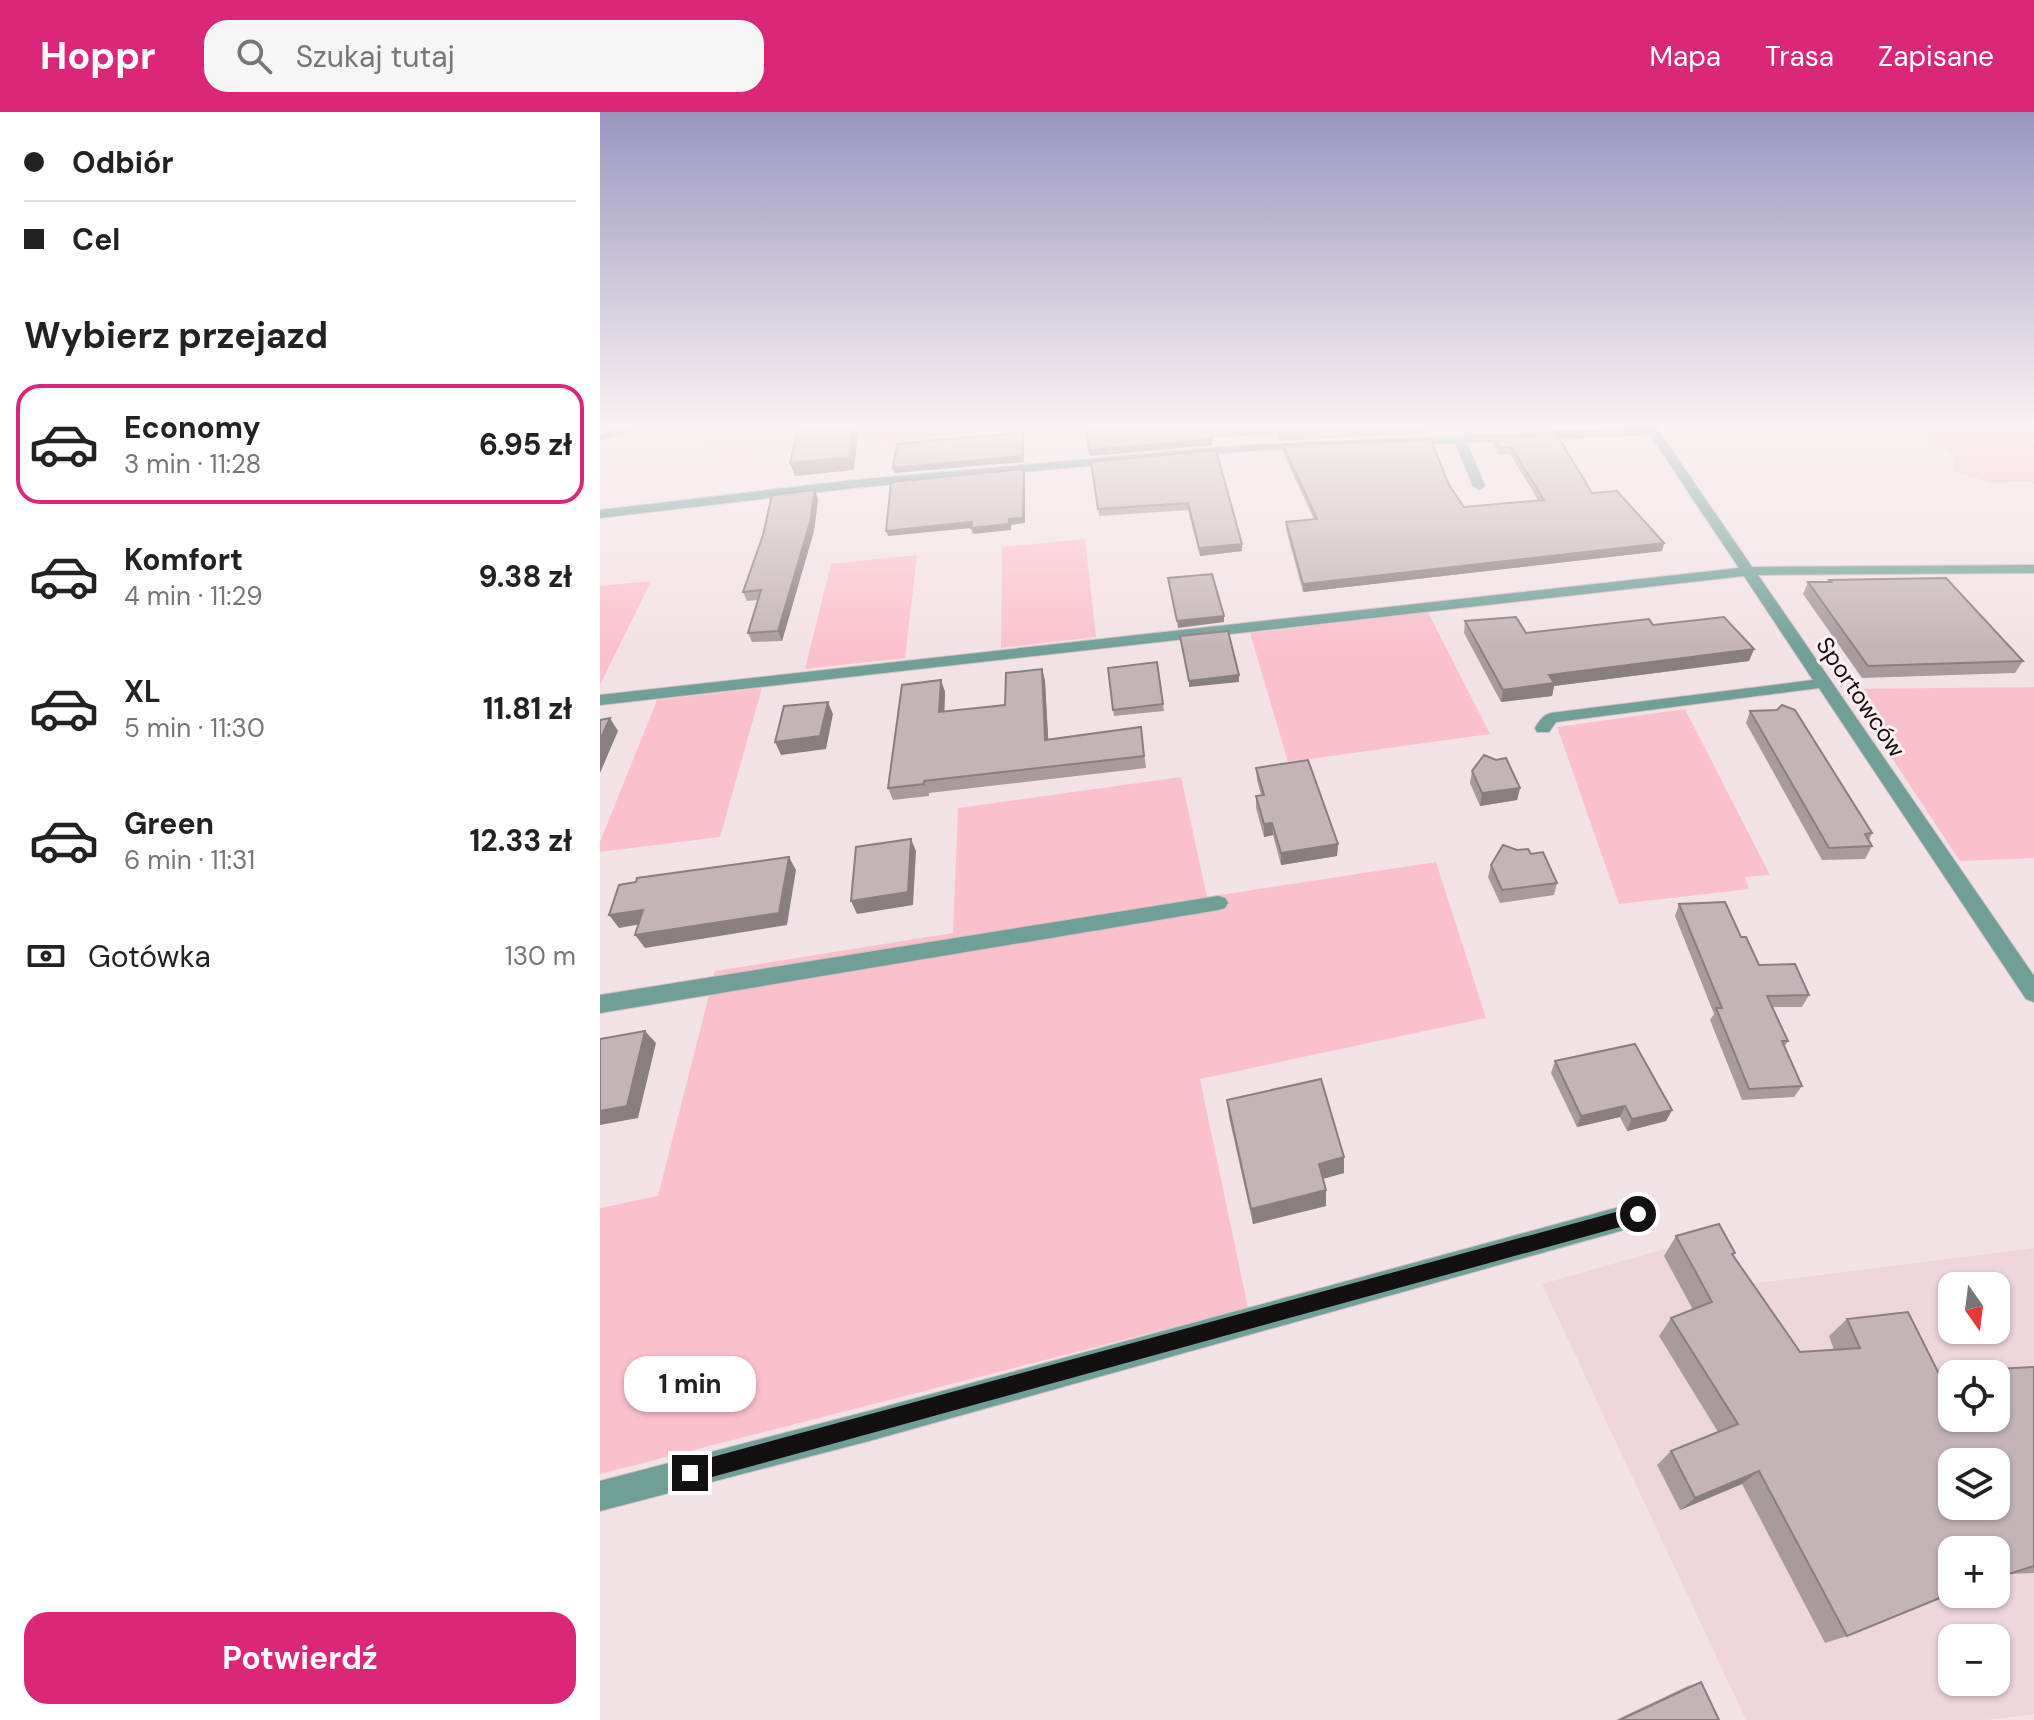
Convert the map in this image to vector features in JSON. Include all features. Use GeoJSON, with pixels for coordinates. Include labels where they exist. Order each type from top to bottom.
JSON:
{"type":"FeatureCollection","features":[{"type":"Feature","properties":{"kind":"street"},"geometry":{"type":"LineString","coordinates":[[600,514],[709,502]]}},
{"type":"Feature","properties":{"kind":"street","name":"Sportowców"},"geometry":{"type":"LineString","coordinates":[[1701,502],[2034,993]]}},
{"type":"Feature","properties":{"kind":"street"},"geometry":{"type":"LineString","coordinates":[[600,700],[1748,571],[2034,569]]}},
{"type":"Feature","properties":{"kind":"street"},"geometry":{"type":"LineString","coordinates":[[1543,728],[1551,718],[1823,683]]}},
{"type":"Feature","properties":{"kind":"street"},"geometry":{"type":"LineString","coordinates":[[600,1004],[1218,903]]}},
{"type":"Feature","properties":{"kind":"street"},"geometry":{"type":"LineString","coordinates":[[600,1496],[899,1418],[1638,1214]]}},
{"type":"Feature","properties":{"kind":"shaded area"},"geometry":{"type":"Polygon","coordinates":[[[1085,539],[1096,637],[1001,648],[1002,547],[1085,539]]]}},
{"type":"Feature","properties":{"kind":"shaded area"},"geometry":{"type":"Polygon","coordinates":[[[917,555],[905,658],[805,669],[831,564],[917,555]]]}},
{"type":"Feature","properties":{"kind":"shaded area"},"geometry":{"type":"Polygon","coordinates":[[[651,581],[600,685],[600,586],[651,581]]]}},
{"type":"Feature","properties":{"kind":"shaded area"},"geometry":{"type":"Polygon","coordinates":[[[1428,612],[1490,734],[1288,762],[1250,633],[1428,612]]]}},
{"type":"Feature","properties":{"kind":"shaded area"},"geometry":{"type":"Polygon","coordinates":[[[2034,687],[2034,858],[1960,861],[1846,689],[2034,687]]]}},
{"type":"Feature","properties":{"kind":"shaded area"},"geometry":{"type":"Polygon","coordinates":[[[762,688],[720,837],[600,852],[600,842],[657,700],[762,688]]]}},
{"type":"Feature","properties":{"kind":"shaded area"},"geometry":{"type":"Polygon","coordinates":[[[1685,709],[1770,875],[1745,877],[1749,889],[1619,904],[1557,727],[1685,709]]]}},
{"type":"Feature","properties":{"kind":"shaded area"},"geometry":{"type":"Polygon","coordinates":[[[1181,777],[1207,897],[1436,862],[1486,1018],[1200,1079],[1248,1308],[600,1474],[600,1208],[658,1196],[715,971],[953,933],[958,808],[1181,777]]]}},
{"type":"Feature","properties":{"kind":"shaded area"},"geometry":{"type":"Polygon","coordinates":[[[1710,1236],[1734,1286],[2034,1248],[2034,1714],[1986,1720],[1746,1720],[1542,1284],[1710,1236]]]}},
{"type":"Feature","properties":{"kind":"building"},"geometry":{"type":"Polygon","coordinates":[[[770,502],[813,502],[778,631],[748,633],[761,590],[743,592],[763,535],[770,502]]]}},
{"type":"Feature","properties":{"kind":"building"},"geometry":{"type":"Polygon","coordinates":[[[889,502],[1023,502],[1023,518],[1009,519],[1009,524],[971,528],[972,522],[886,531],[889,502]]]}},
{"type":"Feature","properties":{"kind":"building"},"geometry":{"type":"Polygon","coordinates":[[[1097,502],[1230,502],[1242,544],[1199,548],[1188,503],[1098,509],[1097,502]]]}},
{"type":"Feature","properties":{"kind":"building"},"geometry":{"type":"Polygon","coordinates":[[[1309,502],[1461,502],[1464,507],[1521,502],[1627,502],[1664,543],[1303,584],[1286,522],[1317,519],[1309,502]]]}},
{"type":"Feature","properties":{"kind":"building"},"geometry":{"type":"Polygon","coordinates":[[[1212,574],[1224,616],[1177,621],[1168,578],[1212,574]]]}},
{"type":"Feature","properties":{"kind":"building"},"geometry":{"type":"Polygon","coordinates":[[[1946,578],[2023,661],[1868,666],[1808,582],[1831,582],[1829,580],[1946,578]]]}},
{"type":"Feature","properties":{"kind":"building"},"geometry":{"type":"Polygon","coordinates":[[[1516,617],[1526,633],[1649,619],[1653,625],[1724,617],[1754,649],[1549,675],[1554,683],[1503,690],[1465,621],[1516,617]]]}},
{"type":"Feature","properties":{"kind":"building"},"geometry":{"type":"Polygon","coordinates":[[[1228,631],[1239,675],[1189,681],[1180,636],[1228,631]]]}},
{"type":"Feature","properties":{"kind":"building"},"geometry":{"type":"Polygon","coordinates":[[[1157,662],[1163,704],[1113,710],[1108,668],[1157,662]]]}},
{"type":"Feature","properties":{"kind":"building"},"geometry":{"type":"Polygon","coordinates":[[[1042,669],[1045,740],[1141,727],[1144,756],[924,781],[924,784],[888,788],[902,685],[941,680],[939,712],[1005,705],[1006,673],[1042,669]]]}},
{"type":"Feature","properties":{"kind":"building"},"geometry":{"type":"Polygon","coordinates":[[[828,702],[820,736],[775,742],[784,706],[828,702]]]}},
{"type":"Feature","properties":{"kind":"building"},"geometry":{"type":"Polygon","coordinates":[[[1782,705],[1795,710],[1872,833],[1865,834],[1872,846],[1829,848],[1750,711],[1777,710],[1782,705]]]}},
{"type":"Feature","properties":{"kind":"building"},"geometry":{"type":"Polygon","coordinates":[[[610,718],[600,740],[600,720],[610,718]]]}},
{"type":"Feature","properties":{"kind":"building"},"geometry":{"type":"Polygon","coordinates":[[[1484,755],[1496,760],[1506,758],[1520,788],[1482,793],[1472,771],[1484,755]]]}},
{"type":"Feature","properties":{"kind":"building"},"geometry":{"type":"Polygon","coordinates":[[[1308,760],[1338,844],[1281,853],[1272,823],[1264,824],[1256,796],[1264,795],[1256,768],[1308,760]]]}},
{"type":"Feature","properties":{"kind":"building"},"geometry":{"type":"Polygon","coordinates":[[[911,839],[908,892],[851,901],[856,847],[911,839]]]}},
{"type":"Feature","properties":{"kind":"building"},"geometry":{"type":"Polygon","coordinates":[[[1503,845],[1517,850],[1528,849],[1531,854],[1543,852],[1557,883],[1502,890],[1491,865],[1503,845]]]}},
{"type":"Feature","properties":{"kind":"building"},"geometry":{"type":"Polygon","coordinates":[[[789,857],[779,913],[635,935],[643,910],[609,915],[619,885],[636,882],[637,878],[789,857]]]}},
{"type":"Feature","properties":{"kind":"building"},"geometry":{"type":"Polygon","coordinates":[[[1725,902],[1741,937],[1746,937],[1759,965],[1795,964],[1809,995],[1767,996],[1788,1041],[1782,1041],[1802,1086],[1749,1089],[1716,1008],[1722,1008],[1679,904],[1725,902]]]}},
{"type":"Feature","properties":{"kind":"building"},"geometry":{"type":"Polygon","coordinates":[[[645,1031],[627,1106],[600,1111],[600,1039],[645,1031]]]}},
{"type":"Feature","properties":{"kind":"building"},"geometry":{"type":"Polygon","coordinates":[[[1635,1044],[1672,1110],[1632,1119],[1625,1106],[1581,1116],[1555,1061],[1635,1044]]]}},
{"type":"Feature","properties":{"kind":"building"},"geometry":{"type":"Polygon","coordinates":[[[1321,1079],[1344,1157],[1319,1164],[1326,1190],[1251,1209],[1227,1100],[1321,1079]]]}},
{"type":"Feature","properties":{"kind":"building"},"geometry":{"type":"Polygon","coordinates":[[[1719,1224],[1735,1253],[1732,1254],[1800,1352],[1860,1348],[1847,1319],[1908,1312],[1938,1372],[1938,1432],[2010,1432],[2010,1368],[2034,1367],[2034,1566],[2010,1574],[2010,1536],[1938,1536],[1938,1599],[1847,1636],[1759,1471],[1695,1498],[1671,1451],[1738,1424],[1671,1318],[1712,1302],[1676,1236],[1719,1224]]]}},
{"type":"Feature","properties":{"kind":"building"},"geometry":{"type":"Polygon","coordinates":[[[1701,1682],[1719,1720],[1620,1720],[1701,1682]]]}},
{"type":"Feature","properties":{"kind":"route"},"geometry":{"type":"LineString","coordinates":[[690,1473],[1638,1214]]}}]}
